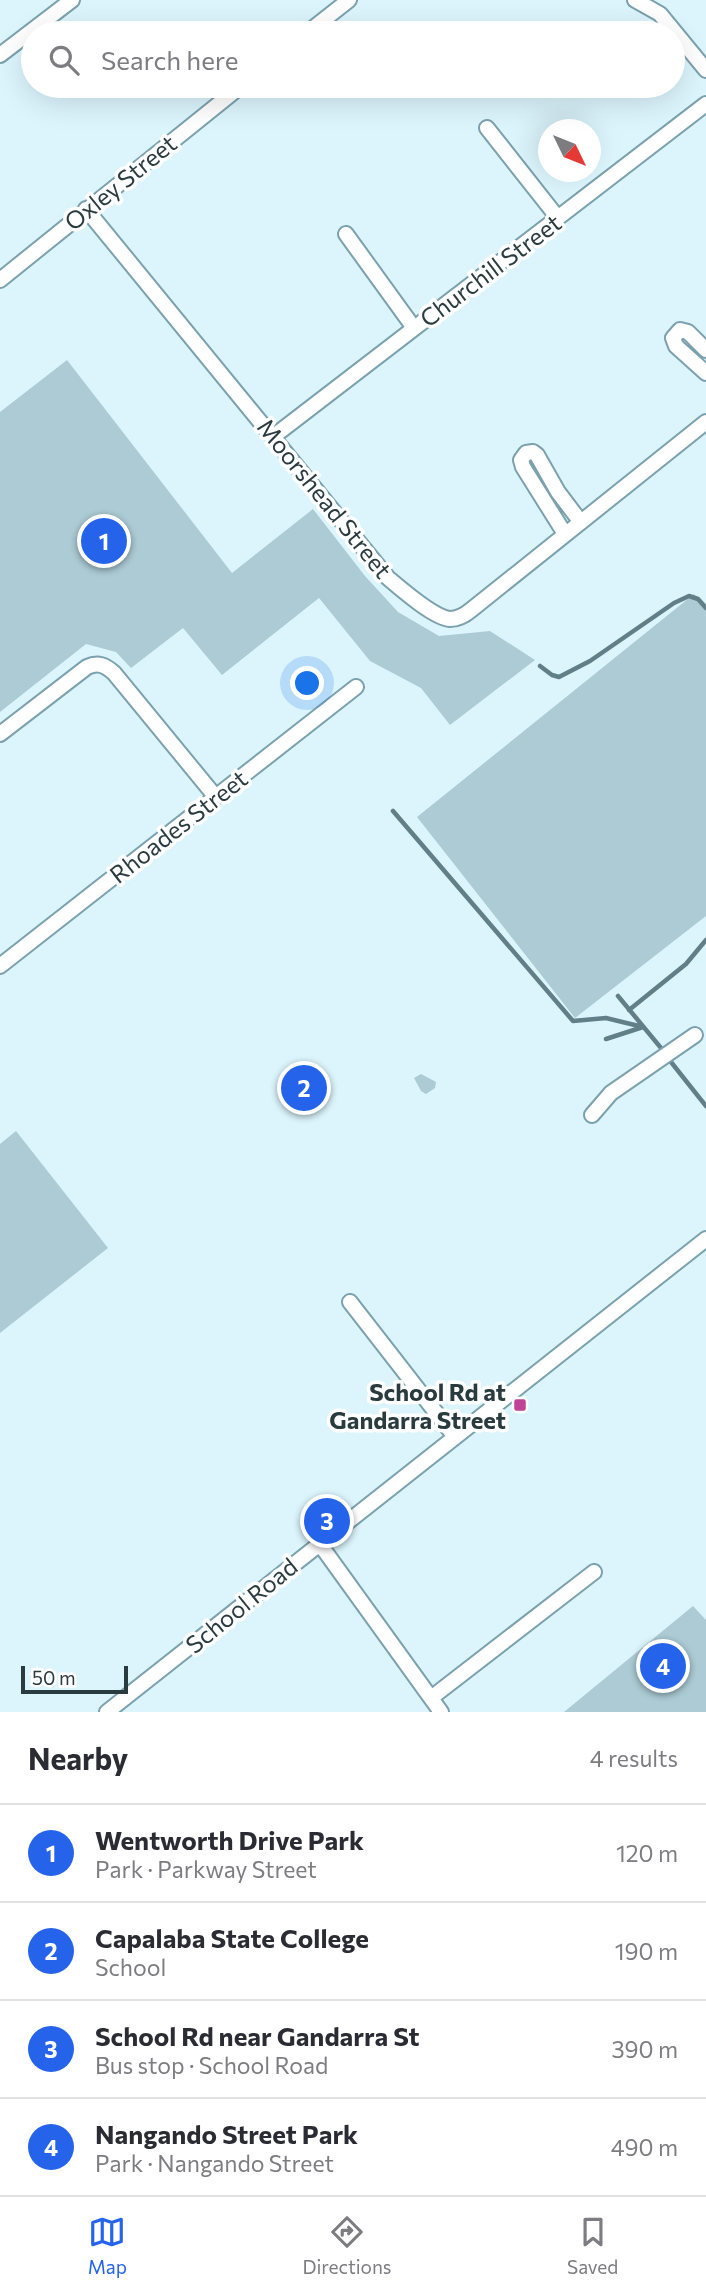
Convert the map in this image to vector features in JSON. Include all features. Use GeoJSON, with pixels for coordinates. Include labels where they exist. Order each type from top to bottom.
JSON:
{"type":"FeatureCollection","features":[{"type":"Feature","properties":{"kind":"street"},"geometry":{"type":"LineString","coordinates":[[322,21],[349,0]]}},
{"type":"Feature","properties":{"kind":"street"},"geometry":{"type":"LineString","coordinates":[[635,0],[660,14],[666,21]]}},
{"type":"Feature","properties":{"kind":"street"},"geometry":{"type":"LineString","coordinates":[[42,21],[66,2]]}},
{"type":"Feature","properties":{"kind":"street"},"geometry":{"type":"LineString","coordinates":[[0,55],[21,38]]}},
{"type":"Feature","properties":{"kind":"street"},"geometry":{"type":"LineString","coordinates":[[685,44],[706,70]]}},
{"type":"Feature","properties":{"kind":"street","name":"Oxley Street"},"geometry":{"type":"LineString","coordinates":[[0,280],[226,98]]}},
{"type":"Feature","properties":{"kind":"street","name":"Churchill Street"},"geometry":{"type":"LineString","coordinates":[[274,436],[706,104]]}},
{"type":"Feature","properties":{"kind":"street"},"geometry":{"type":"LineString","coordinates":[[487,128],[558,218]]}},
{"type":"Feature","properties":{"kind":"street","name":"Moorshead Street"},"geometry":{"type":"LineString","coordinates":[[86,209],[388,578],[445,618],[462,617],[706,422]]}},
{"type":"Feature","properties":{"kind":"street"},"geometry":{"type":"LineString","coordinates":[[346,234],[414,328]]}},
{"type":"Feature","properties":{"kind":"street"},"geometry":{"type":"LineString","coordinates":[[706,350],[688,331],[680,330],[673,338],[676,346],[706,373]]}},
{"type":"Feature","properties":{"kind":"street"},"geometry":{"type":"LineString","coordinates":[[565,534],[523,467],[521,460],[526,453],[533,452],[537,455],[558,492],[580,521]]}},
{"type":"Feature","properties":{"kind":"street"},"geometry":{"type":"LineString","coordinates":[[0,734],[87,667],[94,663],[101,664],[114,673],[215,796]]}},
{"type":"Feature","properties":{"kind":"street","name":"Rhoades Street"},"geometry":{"type":"LineString","coordinates":[[0,967],[356,687]]}},
{"type":"Feature","properties":{"kind":"street"},"geometry":{"type":"LineString","coordinates":[[592,1115],[611,1093],[695,1035]]}},
{"type":"Feature","properties":{"kind":"street","name":"School Road"},"geometry":{"type":"LineString","coordinates":[[107,1712],[706,1239]]}},
{"type":"Feature","properties":{"kind":"street"},"geometry":{"type":"LineString","coordinates":[[350,1302],[455,1437]]}},
{"type":"Feature","properties":{"kind":"street"},"geometry":{"type":"LineString","coordinates":[[319,1543],[441,1712]]}},
{"type":"Feature","properties":{"kind":"street"},"geometry":{"type":"LineString","coordinates":[[430,1698],[594,1572]]}},
{"type":"Feature","properties":{"kind":"shaded area"},"geometry":{"type":"Polygon","coordinates":[[[67,360],[232,573],[313,509],[365,576],[398,612],[439,636],[490,631],[535,660],[450,725],[421,688],[370,661],[319,598],[222,675],[183,628],[131,668],[116,652],[86,644],[0,712],[0,412],[67,360]]]}},
{"type":"Feature","properties":{"kind":"shaded area"},"geometry":{"type":"Polygon","coordinates":[[[694,594],[706,610],[706,916],[575,1018],[417,817],[694,594]]]}},
{"type":"Feature","properties":{"kind":"shaded area"},"geometry":{"type":"Polygon","coordinates":[[[421,1074],[436,1082],[435,1088],[426,1094],[421,1091],[414,1078],[421,1074]]]}},
{"type":"Feature","properties":{"kind":"shaded area"},"geometry":{"type":"Polygon","coordinates":[[[16,1131],[108,1248],[0,1333],[0,1144],[16,1131]]]}},
{"type":"Feature","properties":{"kind":"shaded area"},"geometry":{"type":"Polygon","coordinates":[[[693,1606],[706,1620],[706,1712],[564,1712],[693,1606]]]}},
{"type":"Feature","properties":{"kind":"waterway"},"geometry":{"type":"LineString","coordinates":[[540,666],[559,677],[590,661],[674,603],[689,596],[698,599],[706,608]]}},
{"type":"Feature","properties":{"kind":"waterway"},"geometry":{"type":"LineString","coordinates":[[393,811],[573,1021],[606,1018],[643,1027]]}},
{"type":"Feature","properties":{"kind":"waterway"},"geometry":{"type":"LineString","coordinates":[[629,1010],[686,964],[706,940]]}},
{"type":"Feature","properties":{"kind":"waterway"},"geometry":{"type":"LineString","coordinates":[[618,996],[661,1048]]}},
{"type":"Feature","properties":{"kind":"waterway"},"geometry":{"type":"LineString","coordinates":[[606,1039],[643,1027]]}},
{"type":"Feature","properties":{"kind":"waterway"},"geometry":{"type":"LineString","coordinates":[[671,1062],[706,1106]]}},
{"type":"Feature","properties":{"kind":"place","name":"Wentworth Drive Park"},"geometry":{"type":"Point","coordinates":[104,541]}},
{"type":"Feature","properties":{"kind":"place","name":"Capalaba State College"},"geometry":{"type":"Point","coordinates":[304,1088]}},
{"type":"Feature","properties":{"kind":"place","name":"School Rd at Gandarra Street"},"geometry":{"type":"Point","coordinates":[520,1405]}},
{"type":"Feature","properties":{"kind":"place","name":"School Rd near Gandarra St"},"geometry":{"type":"Point","coordinates":[327,1521]}},
{"type":"Feature","properties":{"kind":"place","name":"Nangando Street Park"},"geometry":{"type":"Point","coordinates":[663,1666]}}]}
